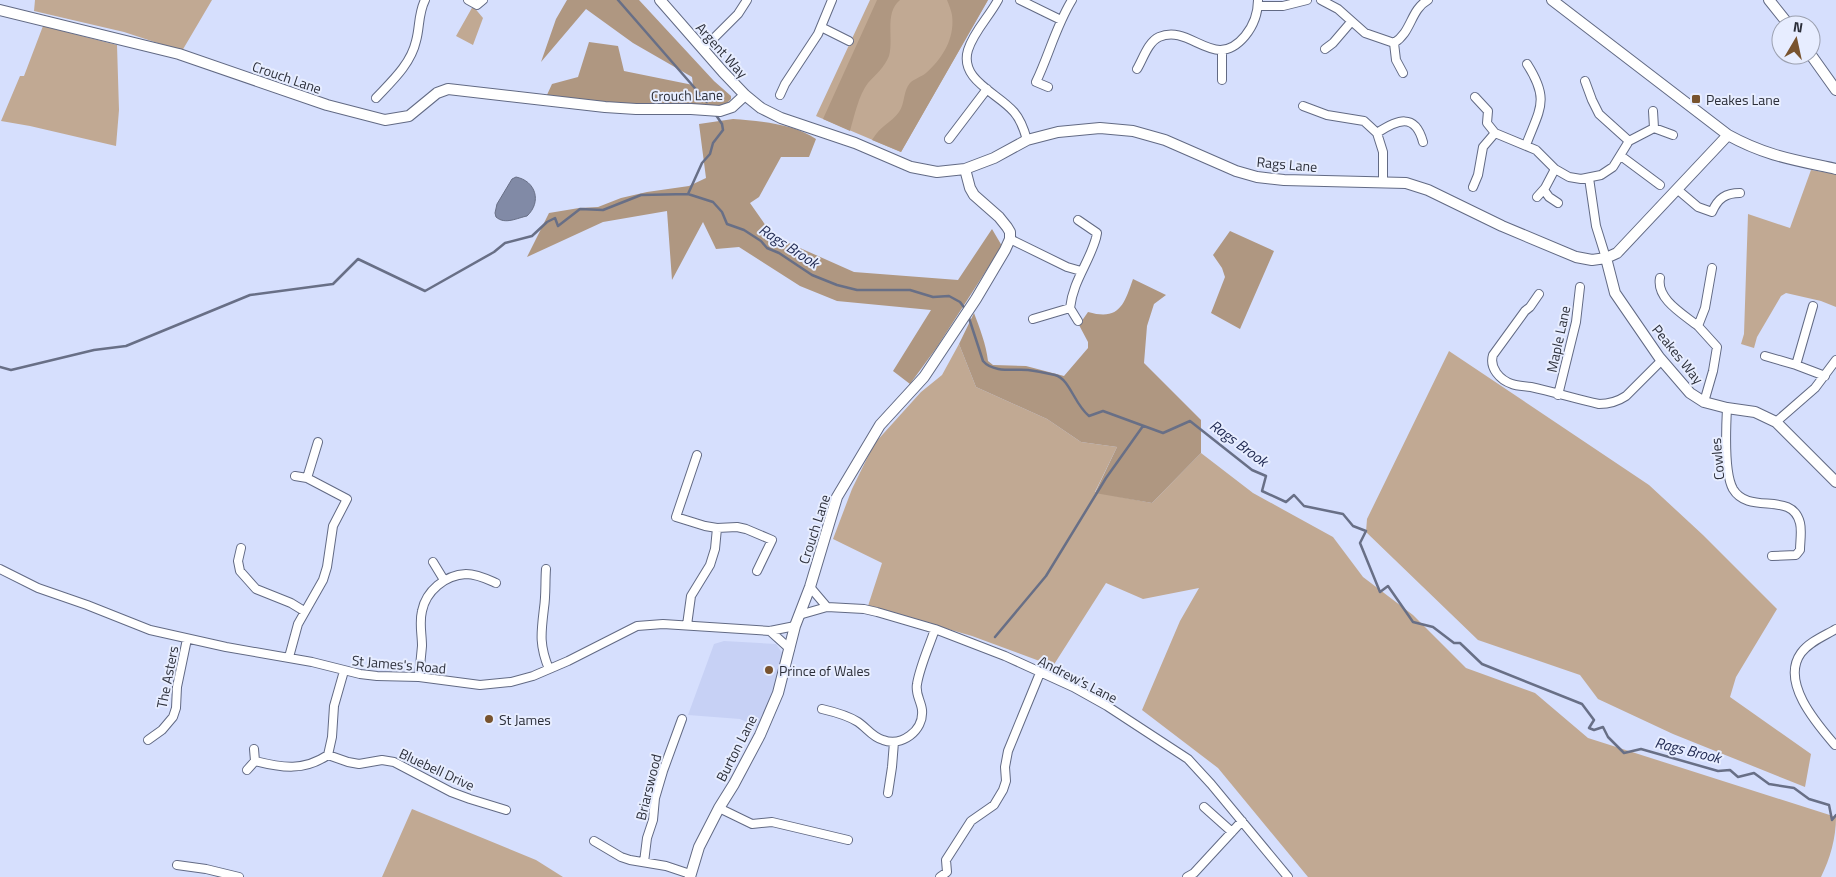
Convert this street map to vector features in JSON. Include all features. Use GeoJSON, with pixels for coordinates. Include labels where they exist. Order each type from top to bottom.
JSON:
{"type":"FeatureCollection","features":[{"type":"Feature","properties":{"kind":"street"},"geometry":{"type":"LineString","coordinates":[[376,98],[397,76],[415,46],[420,13],[425,0]]}},
{"type":"Feature","properties":{"kind":"street"},"geometry":{"type":"LineString","coordinates":[[468,0],[480,3]]}},
{"type":"Feature","properties":{"kind":"street","name":"Argent Way"},"geometry":{"type":"LineString","coordinates":[[660,0],[745,95]]}},
{"type":"Feature","properties":{"kind":"street"},"geometry":{"type":"LineString","coordinates":[[703,49],[738,14],[747,0]]}},
{"type":"Feature","properties":{"kind":"street"},"geometry":{"type":"LineString","coordinates":[[780,95],[821,28],[832,0]]}},
{"type":"Feature","properties":{"kind":"street"},"geometry":{"type":"LineString","coordinates":[[998,0],[971,42],[963,63],[987,89],[1013,111],[1022,123],[1027,140]]}},
{"type":"Feature","properties":{"kind":"street"},"geometry":{"type":"LineString","coordinates":[[1020,0],[1061,20]]}},
{"type":"Feature","properties":{"kind":"street"},"geometry":{"type":"LineString","coordinates":[[1048,87],[1036,82],[1061,20],[1072,0]]}},
{"type":"Feature","properties":{"kind":"street"},"geometry":{"type":"LineString","coordinates":[[1137,69],[1152,42],[1159,38],[1167,35],[1181,36],[1222,51],[1235,45],[1248,32],[1256,16],[1258,3],[1276,7],[1307,0]]}},
{"type":"Feature","properties":{"kind":"street"},"geometry":{"type":"LineString","coordinates":[[1320,0],[1332,5],[1365,33],[1394,43]]}},
{"type":"Feature","properties":{"kind":"street"},"geometry":{"type":"LineString","coordinates":[[1394,43],[1406,33],[1416,10],[1428,0]]}},
{"type":"Feature","properties":{"kind":"street"},"geometry":{"type":"LineString","coordinates":[[1552,0],[1728,135],[1761,151],[1779,157],[1836,169]]}},
{"type":"Feature","properties":{"kind":"street"},"geometry":{"type":"LineString","coordinates":[[1769,0],[1781,15]]}},
{"type":"Feature","properties":{"kind":"street","name":"Crouch Lane"},"geometry":{"type":"LineString","coordinates":[[0,10],[179,54],[327,105],[385,120],[409,116],[437,93],[448,89],[636,109],[720,111],[732,107],[745,95]]}},
{"type":"Feature","properties":{"kind":"street"},"geometry":{"type":"LineString","coordinates":[[1325,49],[1352,22]]}},
{"type":"Feature","properties":{"kind":"street"},"geometry":{"type":"LineString","coordinates":[[821,28],[849,41]]}},
{"type":"Feature","properties":{"kind":"street"},"geometry":{"type":"LineString","coordinates":[[1394,43],[1396,60],[1403,73]]}},
{"type":"Feature","properties":{"kind":"street"},"geometry":{"type":"LineString","coordinates":[[1222,51],[1222,80]]}},
{"type":"Feature","properties":{"kind":"street"},"geometry":{"type":"LineString","coordinates":[[1526,145],[1541,101],[1538,84],[1527,64]]}},
{"type":"Feature","properties":{"kind":"street"},"geometry":{"type":"LineString","coordinates":[[1818,65],[1836,90]]}},
{"type":"Feature","properties":{"kind":"street"},"geometry":{"type":"LineString","coordinates":[[1585,81],[1599,114],[1629,141]]}},
{"type":"Feature","properties":{"kind":"street"},"geometry":{"type":"LineString","coordinates":[[949,139],[987,89]]}},
{"type":"Feature","properties":{"kind":"street"},"geometry":{"type":"LineString","coordinates":[[745,95],[762,108],[781,118],[855,143],[911,167],[936,172],[964,169],[967,181],[974,195],[999,217],[1010,232],[1010,238],[1067,267],[1081,271]]}},
{"type":"Feature","properties":{"kind":"street"},"geometry":{"type":"LineString","coordinates":[[1475,97],[1488,111],[1487,123],[1495,133],[1536,150],[1555,169],[1569,177],[1581,179],[1601,175],[1612,167],[1621,156],[1629,141],[1654,128],[1673,135]]}},
{"type":"Feature","properties":{"kind":"street"},"geometry":{"type":"LineString","coordinates":[[1303,106],[1327,115],[1364,121],[1377,133],[1383,152],[1383,182]]}},
{"type":"Feature","properties":{"kind":"street"},"geometry":{"type":"LineString","coordinates":[[1653,111],[1654,128]]}},
{"type":"Feature","properties":{"kind":"street"},"geometry":{"type":"LineString","coordinates":[[1377,133],[1391,124],[1405,121],[1418,129],[1423,142]]}},
{"type":"Feature","properties":{"kind":"street","name":"Rags Lane"},"geometry":{"type":"LineString","coordinates":[[964,169],[994,158],[1027,140],[1043,135],[1075,129],[1100,128],[1134,131],[1165,140],[1236,171],[1257,176],[1284,180],[1406,184],[1428,190],[1502,226],[1576,257],[1592,260],[1606,258]]}},
{"type":"Feature","properties":{"kind":"street"},"geometry":{"type":"LineString","coordinates":[[1473,187],[1478,175],[1483,147],[1495,133]]}},
{"type":"Feature","properties":{"kind":"street"},"geometry":{"type":"LineString","coordinates":[[1589,178],[1596,226],[1606,258],[1618,253],[1728,135]]}},
{"type":"Feature","properties":{"kind":"street"},"geometry":{"type":"LineString","coordinates":[[1621,156],[1660,185]]}},
{"type":"Feature","properties":{"kind":"street"},"geometry":{"type":"LineString","coordinates":[[1537,197],[1544,190],[1555,169]]}},
{"type":"Feature","properties":{"kind":"street"},"geometry":{"type":"LineString","coordinates":[[1544,190],[1558,204]]}},
{"type":"Feature","properties":{"kind":"street"},"geometry":{"type":"LineString","coordinates":[[1678,190],[1698,207],[1712,212],[1718,200],[1722,197],[1733,193],[1740,193]]}},
{"type":"Feature","properties":{"kind":"street"},"geometry":{"type":"LineString","coordinates":[[1078,220],[1097,233],[1095,244],[1081,271],[1071,298],[1070,308],[1078,321]]}},
{"type":"Feature","properties":{"kind":"street","name":"Crouch Lane"},"geometry":{"type":"LineString","coordinates":[[795,626],[810,587],[837,497],[880,425],[924,377],[976,299],[1010,238]]}},
{"type":"Feature","properties":{"kind":"street","name":"Peakes Way"},"geometry":{"type":"LineString","coordinates":[[1606,258],[1615,293],[1662,360],[1690,393],[1704,402],[1755,412],[1776,422],[1836,482]]}},
{"type":"Feature","properties":{"kind":"street"},"geometry":{"type":"LineString","coordinates":[[1698,326],[1705,308],[1712,268]]}},
{"type":"Feature","properties":{"kind":"street"},"geometry":{"type":"LineString","coordinates":[[1660,278],[1658,286],[1663,296],[1698,326],[1717,347],[1704,402]]}},
{"type":"Feature","properties":{"kind":"street","name":"Maple Lane"},"geometry":{"type":"LineString","coordinates":[[1558,394],[1576,322],[1580,288]]}},
{"type":"Feature","properties":{"kind":"street"},"geometry":{"type":"LineString","coordinates":[[1539,294],[1493,355],[1492,365],[1495,372],[1511,384],[1527,386],[1599,404],[1610,404],[1620,401],[1634,390],[1662,360]]}},
{"type":"Feature","properties":{"kind":"street"},"geometry":{"type":"LineString","coordinates":[[1796,365],[1813,306]]}},
{"type":"Feature","properties":{"kind":"street"},"geometry":{"type":"LineString","coordinates":[[1032,319],[1070,308]]}},
{"type":"Feature","properties":{"kind":"street"},"geometry":{"type":"LineString","coordinates":[[1764,356],[1825,376]]}},
{"type":"Feature","properties":{"kind":"street"},"geometry":{"type":"LineString","coordinates":[[1776,422],[1815,388],[1836,360]]}},
{"type":"Feature","properties":{"kind":"street","name":"Cowles"},"geometry":{"type":"LineString","coordinates":[[1727,408],[1728,470],[1730,482],[1734,490],[1747,501],[1780,504],[1789,508],[1796,514],[1800,524],[1800,550],[1796,555],[1772,556]]}},
{"type":"Feature","properties":{"kind":"street"},"geometry":{"type":"LineString","coordinates":[[307,478],[318,442]]}},
{"type":"Feature","properties":{"kind":"street"},"geometry":{"type":"LineString","coordinates":[[697,456],[676,518],[717,528],[737,527],[758,533],[772,540],[757,571]]}},
{"type":"Feature","properties":{"kind":"street"},"geometry":{"type":"LineString","coordinates":[[289,657],[295,630],[323,580],[327,568],[333,526],[346,499],[307,478],[296,476]]}},
{"type":"Feature","properties":{"kind":"street"},"geometry":{"type":"LineString","coordinates":[[687,625],[691,596],[706,574],[710,564],[715,549],[717,528]]}},
{"type":"Feature","properties":{"kind":"street"},"geometry":{"type":"LineString","coordinates":[[241,548],[238,561],[240,571],[256,589],[304,611]]}},
{"type":"Feature","properties":{"kind":"street"},"geometry":{"type":"LineString","coordinates":[[433,562],[444,580]]}},
{"type":"Feature","properties":{"kind":"street","name":"St James's Road"},"geometry":{"type":"LineString","coordinates":[[0,569],[38,588],[87,605],[137,626],[187,639],[263,654],[289,657],[344,671],[377,676],[418,678],[480,685],[511,682],[549,669],[637,626],[663,624],[770,631],[795,626]]}},
{"type":"Feature","properties":{"kind":"street"},"geometry":{"type":"LineString","coordinates":[[546,569],[540,639],[542,653],[549,669]]}},
{"type":"Feature","properties":{"kind":"street"},"geometry":{"type":"LineString","coordinates":[[418,678],[422,645],[420,626],[422,608],[430,593],[444,580],[466,574],[496,583]]}},
{"type":"Feature","properties":{"kind":"street"},"geometry":{"type":"LineString","coordinates":[[810,587],[827,607]]}},
{"type":"Feature","properties":{"kind":"street","name":"Andrew's Lane"},"geometry":{"type":"LineString","coordinates":[[800,615],[827,607],[864,609],[877,612],[934,629],[1005,656],[1073,687],[1107,706],[1188,759],[1288,877]]}},
{"type":"Feature","properties":{"kind":"street","name":"Burton Lane"},"geometry":{"type":"LineString","coordinates":[[690,876],[699,847],[718,808],[734,784],[760,735],[778,693],[795,626]]}},
{"type":"Feature","properties":{"kind":"street"},"geometry":{"type":"LineString","coordinates":[[822,709],[853,719],[874,736],[885,741],[894,742],[908,737],[919,724],[922,710],[917,693],[917,682],[934,629]]}},
{"type":"Feature","properties":{"kind":"street"},"geometry":{"type":"LineString","coordinates":[[1835,745],[1819,727],[1800,695],[1796,687],[1795,669],[1800,653],[1810,644],[1836,629]]}},
{"type":"Feature","properties":{"kind":"street"},"geometry":{"type":"LineString","coordinates":[[770,631],[790,649]]}},
{"type":"Feature","properties":{"kind":"street","name":"The Asters"},"geometry":{"type":"LineString","coordinates":[[148,740],[162,730],[173,717],[187,639]]}},
{"type":"Feature","properties":{"kind":"street"},"geometry":{"type":"LineString","coordinates":[[255,761],[274,766],[300,766],[317,763],[328,755],[332,737],[334,706],[344,671]]}},
{"type":"Feature","properties":{"kind":"street"},"geometry":{"type":"LineString","coordinates":[[940,877],[949,874],[946,860],[971,821],[994,805],[1003,790],[1006,781],[1005,767],[1008,751],[1040,673]]}},
{"type":"Feature","properties":{"kind":"street","name":"Briarswood"},"geometry":{"type":"LineString","coordinates":[[644,862],[647,838],[653,820],[655,798],[662,771],[682,719]]}},
{"type":"Feature","properties":{"kind":"street"},"geometry":{"type":"LineString","coordinates":[[888,793],[894,742]]}},
{"type":"Feature","properties":{"kind":"street"},"geometry":{"type":"LineString","coordinates":[[247,770],[255,761],[254,749]]}},
{"type":"Feature","properties":{"kind":"street","name":"Bluebell Drive"},"geometry":{"type":"LineString","coordinates":[[328,755],[359,764],[382,760],[394,762],[451,792],[506,810]]}},
{"type":"Feature","properties":{"kind":"street"},"geometry":{"type":"LineString","coordinates":[[1204,807],[1232,832]]}},
{"type":"Feature","properties":{"kind":"street"},"geometry":{"type":"LineString","coordinates":[[718,808],[752,824],[772,822],[848,840]]}},
{"type":"Feature","properties":{"kind":"street"},"geometry":{"type":"LineString","coordinates":[[1193,876],[1242,821]]}},
{"type":"Feature","properties":{"kind":"street"},"geometry":{"type":"LineString","coordinates":[[594,841],[621,857],[666,866],[690,876]]}},
{"type":"Feature","properties":{"kind":"street"},"geometry":{"type":"LineString","coordinates":[[177,865],[239,877]]}},
{"type":"Feature","properties":{"kind":"shaded area"},"geometry":{"type":"Polygon","coordinates":[[[35,0],[212,0],[182,51],[124,32],[34,11],[35,0]]]}},
{"type":"Feature","properties":{"kind":"shaded area"},"geometry":{"type":"Polygon","coordinates":[[[567,0],[639,0],[714,81],[731,96],[731,99],[725,105],[718,106],[646,105],[546,97],[552,84],[578,77],[589,42],[618,46],[624,71],[693,85],[692,77],[633,43],[586,9],[541,62],[556,19],[567,0]]]}},
{"type":"Feature","properties":{"kind":"shaded area"},"geometry":{"type":"Polygon","coordinates":[[[870,0],[988,0],[901,152],[816,116],[870,0]]]}},
{"type":"Feature","properties":{"kind":"shaded area"},"geometry":{"type":"Polygon","coordinates":[[[877,0],[900,0],[892,12],[889,56],[862,93],[850,131],[823,119],[877,0]]]}},
{"type":"Feature","properties":{"kind":"shaded area"},"geometry":{"type":"Polygon","coordinates":[[[947,0],[988,0],[901,152],[872,140],[899,112],[910,83],[924,74],[938,61],[950,40],[952,13],[947,0]]]}},
{"type":"Feature","properties":{"kind":"shaded area"},"geometry":{"type":"Polygon","coordinates":[[[473,6],[483,18],[473,45],[456,36],[473,6]]]}},
{"type":"Feature","properties":{"kind":"shaded area"},"geometry":{"type":"Polygon","coordinates":[[[43,26],[117,45],[119,110],[116,146],[1,121],[20,76],[24,76],[43,26]]]}},
{"type":"Feature","properties":{"kind":"shaded area"},"geometry":{"type":"Polygon","coordinates":[[[733,119],[765,122],[787,127],[816,139],[809,157],[781,157],[759,197],[750,203],[773,236],[854,272],[958,280],[992,229],[1002,246],[937,347],[910,384],[893,371],[931,310],[837,301],[800,286],[739,247],[716,249],[703,222],[672,280],[667,211],[603,222],[527,257],[549,213],[598,207],[621,198],[647,192],[689,186],[706,178],[699,124],[733,119]]]}},
{"type":"Feature","properties":{"kind":"shaded area"},"geometry":{"type":"Polygon","coordinates":[[[1811,170],[1836,174],[1836,307],[1821,301],[1786,293],[1781,296],[1757,337],[1754,348],[1741,344],[1744,334],[1748,214],[1790,228],[1811,170]]]}},
{"type":"Feature","properties":{"kind":"shaded area"},"geometry":{"type":"Polygon","coordinates":[[[516,177],[523,179],[532,187],[535,193],[534,205],[527,216],[511,220],[500,219],[496,217],[495,213],[497,204],[512,179],[516,177]]]}},
{"type":"Feature","properties":{"kind":"shaded area"},"geometry":{"type":"Polygon","coordinates":[[[1230,231],[1274,251],[1240,329],[1211,313],[1225,277],[1222,268],[1213,255],[1230,231]]]}},
{"type":"Feature","properties":{"kind":"shaded area"},"geometry":{"type":"Polygon","coordinates":[[[1133,279],[1166,295],[1154,304],[1147,326],[1144,363],[1201,420],[1201,453],[1152,503],[1095,493],[1117,447],[1081,442],[1047,419],[976,387],[959,344],[974,313],[988,361],[993,365],[1026,366],[1064,376],[1088,348],[1088,342],[1079,325],[1088,312],[1107,314],[1119,309],[1127,296],[1133,279]]]}},
{"type":"Feature","properties":{"kind":"shaded area"},"geometry":{"type":"Polygon","coordinates":[[[959,344],[976,387],[1047,419],[1081,442],[1117,447],[1095,492],[1152,503],[1201,453],[1253,493],[1333,537],[1363,577],[1413,615],[1466,668],[1535,693],[1588,738],[1836,817],[1832,848],[1821,877],[1308,877],[1218,768],[1142,710],[1180,621],[1199,588],[1143,599],[1106,583],[1053,666],[972,636],[868,606],[882,563],[833,539],[852,489],[874,444],[921,392],[942,375],[959,344]]]}},
{"type":"Feature","properties":{"kind":"shaded area"},"geometry":{"type":"Polygon","coordinates":[[[1449,351],[1649,485],[1703,535],[1777,609],[1736,677],[1730,697],[1811,754],[1805,787],[1673,734],[1598,699],[1580,675],[1478,640],[1366,532],[1367,519],[1449,351]]]}},
{"type":"Feature","properties":{"kind":"shaded area"},"geometry":{"type":"Polygon","coordinates":[[[724,641],[776,644],[783,654],[771,700],[759,728],[740,719],[688,715],[714,644],[724,641]]]}},
{"type":"Feature","properties":{"kind":"shaded area"},"geometry":{"type":"Polygon","coordinates":[[[412,809],[536,860],[563,877],[382,877],[412,809]]]}},
{"type":"Feature","properties":{"kind":"waterway"},"geometry":{"type":"LineString","coordinates":[[618,0],[707,102]]}},
{"type":"Feature","properties":{"kind":"waterway"},"geometry":{"type":"LineString","coordinates":[[688,194],[702,163],[710,154],[713,143],[723,130],[722,124],[716,115]]}},
{"type":"Feature","properties":{"kind":"waterway"},"geometry":{"type":"LineString","coordinates":[[0,367],[11,370],[94,350],[126,346],[250,295],[333,284],[358,259],[425,291],[494,252],[505,243],[532,236],[547,222],[555,218],[558,226],[580,209],[603,210],[641,195],[688,194],[713,202],[722,212],[727,224],[744,230],[761,241],[767,248],[779,253],[812,275],[837,285],[857,290],[910,290],[933,297],[949,296],[960,302],[966,310]]}},
{"type":"Feature","properties":{"kind":"waterway","name":"Rags Brook"},"geometry":{"type":"LineString","coordinates":[[968,315],[983,361],[987,365],[1004,370],[1031,370],[1060,377],[1065,381],[1079,405],[1089,416],[1103,411],[1163,433],[1190,421],[1252,470],[1266,476],[1262,491],[1286,502],[1294,495],[1304,506],[1343,514],[1353,526],[1366,531],[1360,543],[1380,592],[1388,586],[1413,622],[1433,627],[1454,643],[1460,643],[1482,664],[1582,704],[1594,720],[1589,728],[1594,730],[1603,727],[1608,737],[1624,753],[1641,749],[1718,771],[1730,770],[1738,777],[1754,773],[1769,784],[1794,788],[1809,799],[1829,805],[1832,820],[1836,815]]}},
{"type":"Feature","properties":{"kind":"waterway"},"geometry":{"type":"LineString","coordinates":[[995,637],[1046,576],[1106,478],[1143,426]]}},
{"type":"Feature","properties":{"kind":"place","name":"Peakes Lane"},"geometry":{"type":"Point","coordinates":[1696,99]}},
{"type":"Feature","properties":{"kind":"place","name":"Prince of Wales"},"geometry":{"type":"Point","coordinates":[769,670]}},
{"type":"Feature","properties":{"kind":"place","name":"St James"},"geometry":{"type":"Point","coordinates":[489,719]}}]}
